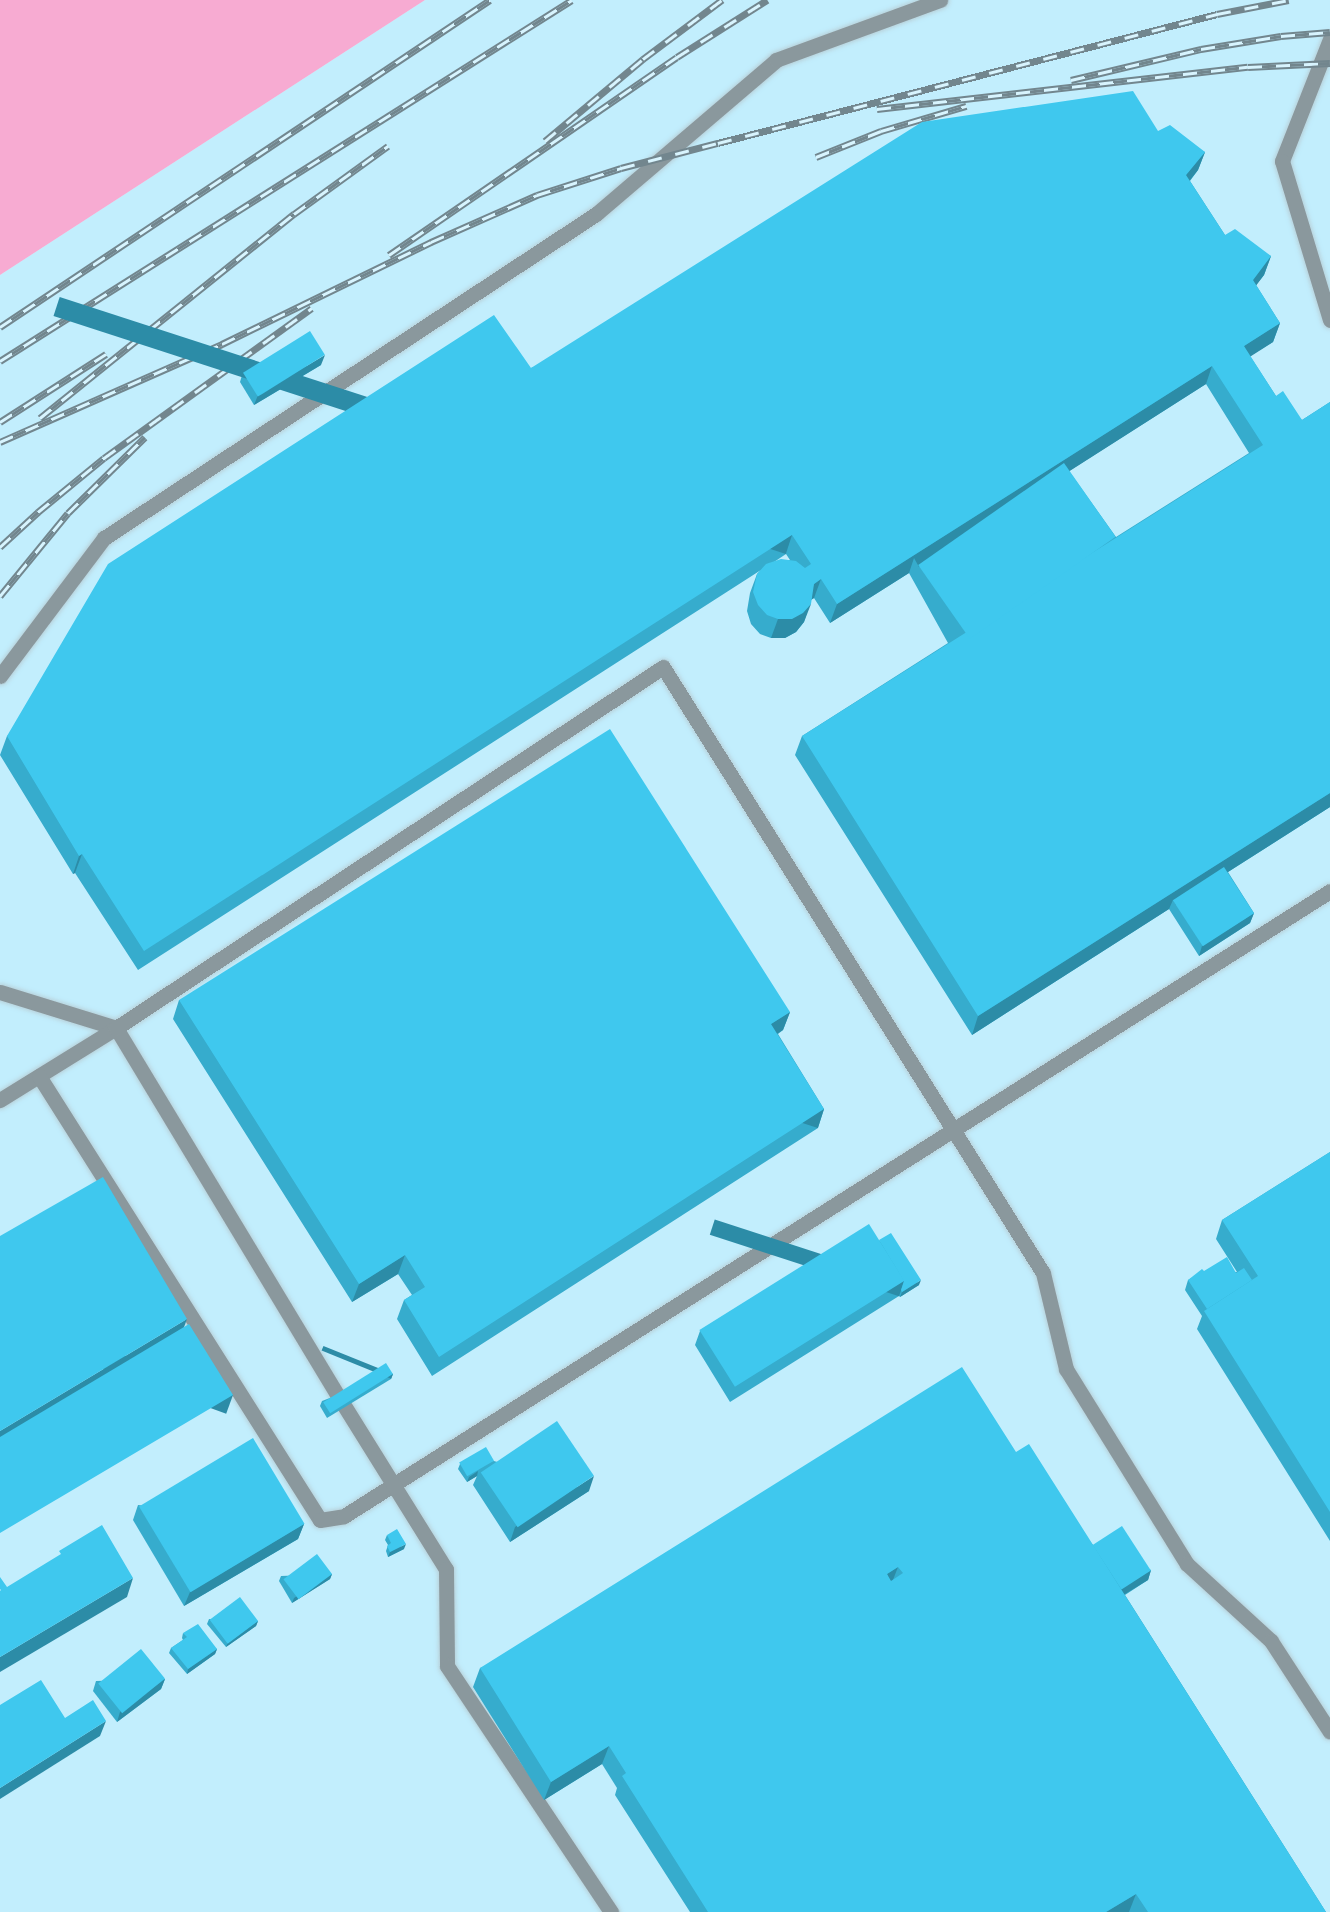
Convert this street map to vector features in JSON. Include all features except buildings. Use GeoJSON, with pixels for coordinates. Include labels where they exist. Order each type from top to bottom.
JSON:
{"type":"FeatureCollection","features":[{"type":"Feature","properties":{"kind":"lane"},"geometry":{"type":"LineString","coordinates":[[0,676],[104,538],[596,214],[776,60],[940,0]]}},
{"type":"Feature","properties":{"kind":"lane"},"geometry":{"type":"LineString","coordinates":[[1330,39],[1282,160],[1330,320]]}},
{"type":"Feature","properties":{"kind":"lane"},"geometry":{"type":"LineString","coordinates":[[0,1100],[116,1028],[663,667],[1043,1273],[1066,1369],[1186,1564],[1272,1641],[1330,1732]]}},
{"type":"Feature","properties":{"kind":"lane"},"geometry":{"type":"LineString","coordinates":[[39,1076],[320,1520],[344,1516],[393,1486],[1330,891]]}},
{"type":"Feature","properties":{"kind":"lane"},"geometry":{"type":"LineString","coordinates":[[0,992],[116,1028],[393,1486],[446,1569],[447,1666],[611,1912]]}},
{"type":"Feature","properties":{"kind":"shaded area"},"geometry":{"type":"Polygon","coordinates":[[[0,0],[425,0],[0,275],[0,0]]]}},
{"type":"Feature","properties":{"kind":"shaded area"},"geometry":{"type":"Polygon","coordinates":[[[425,0],[1330,0],[1330,1912],[0,1912],[0,275],[425,0]]]}},
{"type":"Feature","properties":{"kind":"railway"},"geometry":{"type":"LineString","coordinates":[[0,327],[490,0]]}},
{"type":"Feature","properties":{"kind":"railway"},"geometry":{"type":"LineString","coordinates":[[0,361],[572,0]]}},
{"type":"Feature","properties":{"kind":"railway"},"geometry":{"type":"LineString","coordinates":[[545,141],[643,59],[722,0]]}},
{"type":"Feature","properties":{"kind":"railway"},"geometry":{"type":"LineString","coordinates":[[389,255],[677,57],[767,0]]}},
{"type":"Feature","properties":{"kind":"railway"},"geometry":{"type":"LineString","coordinates":[[0,442],[222,344],[431,242],[537,195],[621,168],[1217,14],[1289,0]]}},
{"type":"Feature","properties":{"kind":"railway"},"geometry":{"type":"LineString","coordinates":[[1071,80],[1201,49],[1281,36],[1330,32]]}},
{"type":"Feature","properties":{"kind":"railway"},"geometry":{"type":"LineString","coordinates":[[877,109],[1248,67],[1330,63]]}},
{"type":"Feature","properties":{"kind":"railway"},"geometry":{"type":"LineString","coordinates":[[816,157],[881,131],[966,106]]}},
{"type":"Feature","properties":{"kind":"railway"},"geometry":{"type":"LineString","coordinates":[[40,418],[294,214],[388,146]]}},
{"type":"Feature","properties":{"kind":"railway"},"geometry":{"type":"LineString","coordinates":[[0,547],[38,512],[104,458],[312,308]]}},
{"type":"Feature","properties":{"kind":"railway"},"geometry":{"type":"LineString","coordinates":[[0,422],[106,354]]}},
{"type":"Feature","properties":{"kind":"railway"},"geometry":{"type":"LineString","coordinates":[[0,596],[68,513],[145,437]]}}]}
